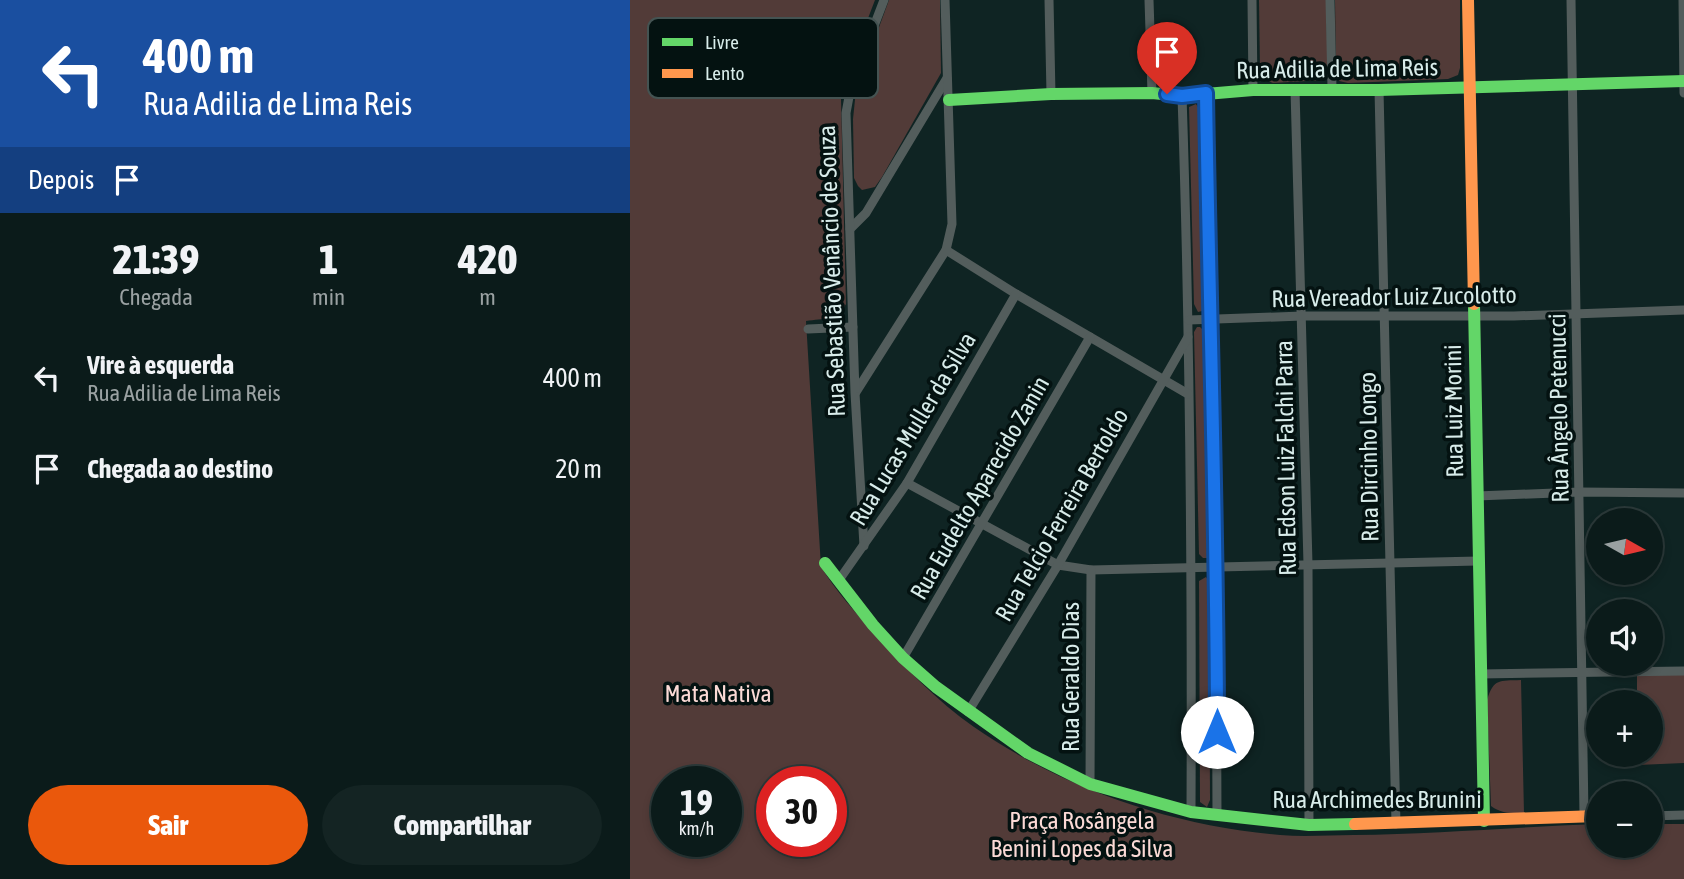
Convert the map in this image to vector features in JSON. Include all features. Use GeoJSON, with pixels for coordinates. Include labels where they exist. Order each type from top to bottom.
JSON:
{"type":"FeatureCollection","features":[{"type":"Feature","properties":{"kind":"street","name":"Rua Sebastião Venâncio de Souza"},"geometry":{"type":"LineString","coordinates":[[877,18],[884,0]]}},
{"type":"Feature","properties":{"kind":"street"},"geometry":{"type":"LineString","coordinates":[[855,393],[946,250],[952,224],[945,0]]}},
{"type":"Feature","properties":{"kind":"street"},"geometry":{"type":"LineString","coordinates":[[1049,0],[1051,94]]}},
{"type":"Feature","properties":{"kind":"street"},"geometry":{"type":"LineString","coordinates":[[1149,0],[1152,93]]}},
{"type":"Feature","properties":{"kind":"street"},"geometry":{"type":"LineString","coordinates":[[1252,0],[1253,90]]}},
{"type":"Feature","properties":{"kind":"street"},"geometry":{"type":"LineString","coordinates":[[1330,0],[1332,88]]}},
{"type":"Feature","properties":{"kind":"street","name":"Rua Luiz Morini"},"geometry":{"type":"LineString","coordinates":[[1468,0],[1484,821]]}},
{"type":"Feature","properties":{"kind":"street","name":"Rua Ângelo Petenucci"},"geometry":{"type":"LineString","coordinates":[[1572,0],[1584,815]]}},
{"type":"Feature","properties":{"kind":"street"},"geometry":{"type":"LineString","coordinates":[[1683,0],[1684,93]]}},
{"type":"Feature","properties":{"kind":"street"},"geometry":{"type":"LineString","coordinates":[[850,229],[866,213],[947,78]]}},
{"type":"Feature","properties":{"kind":"street","name":"Rua Adilia de Lima Reis"},"geometry":{"type":"LineString","coordinates":[[949,100],[1051,94],[1152,93],[1182,96],[1253,90],[1380,90],[1684,81]]}},
{"type":"Feature","properties":{"kind":"street","name":"Rua Edson Luiz Falchi Parra"},"geometry":{"type":"LineString","coordinates":[[1295,90],[1308,564],[1309,825]]}},
{"type":"Feature","properties":{"kind":"street","name":"Rua Dircinho Longo"},"geometry":{"type":"LineString","coordinates":[[1380,90],[1395,824]]}},
{"type":"Feature","properties":{"kind":"street"},"geometry":{"type":"LineString","coordinates":[[1206,93],[1216,567],[1217,815]]}},
{"type":"Feature","properties":{"kind":"street"},"geometry":{"type":"LineString","coordinates":[[1182,96],[1189,320],[1191,812]]}},
{"type":"Feature","properties":{"kind":"street","name":"Rua Sebastião Venâncio de Souza"},"geometry":{"type":"LineString","coordinates":[[849,98],[846,113],[855,393],[864,546]]}},
{"type":"Feature","properties":{"kind":"street"},"geometry":{"type":"LineString","coordinates":[[946,250],[1188,394]]}},
{"type":"Feature","properties":{"kind":"street","name":"Rua Lucas Muller da Silva"},"geometry":{"type":"LineString","coordinates":[[839,580],[907,483],[1016,294]]}},
{"type":"Feature","properties":{"kind":"street","name":"Rua Vereador Luiz Zucolotto"},"geometry":{"type":"LineString","coordinates":[[1189,320],[1684,310]]}},
{"type":"Feature","properties":{"kind":"street"},"geometry":{"type":"LineString","coordinates":[[808,329],[853,327]]}},
{"type":"Feature","properties":{"kind":"street","name":"Rua Telcio Ferreira Bertoldo"},"geometry":{"type":"LineString","coordinates":[[968,712],[1058,565],[1189,336]]}},
{"type":"Feature","properties":{"kind":"street","name":"Rua Eudelto Aparecido Zanin"},"geometry":{"type":"LineString","coordinates":[[903,658],[1090,337]]}},
{"type":"Feature","properties":{"kind":"street"},"geometry":{"type":"LineString","coordinates":[[907,483],[1058,565],[1091,570],[1478,561]]}},
{"type":"Feature","properties":{"kind":"street"},"geometry":{"type":"LineString","coordinates":[[1476,496],[1580,492],[1684,493]]}},
{"type":"Feature","properties":{"kind":"street","name":"Rua Archimedes Brunini"},"geometry":{"type":"LineString","coordinates":[[825,563],[873,625],[903,658],[968,712],[1028,753],[1090,783],[1191,812],[1309,825],[1484,821],[1584,815]]}},
{"type":"Feature","properties":{"kind":"street","name":"Rua Geraldo Dias"},"geometry":{"type":"LineString","coordinates":[[1090,783],[1091,570]]}},
{"type":"Feature","properties":{"kind":"street"},"geometry":{"type":"LineString","coordinates":[[1480,674],[1684,671]]}},
{"type":"Feature","properties":{"kind":"street"},"geometry":{"type":"LineString","coordinates":[[1663,816],[1684,815]]}},
{"type":"Feature","properties":{"kind":"green space"},"geometry":{"type":"Polygon","coordinates":[[[630,0],[875,0],[868,18],[648,18],[648,98],[841,98],[846,304],[834,316],[806,321],[821,567],[846,601],[897,658],[960,717],[1009,749],[1082,786],[1159,813],[1240,830],[1317,836],[1586,825],[1586,858],[1663,858],[1663,824],[1684,824],[1684,879],[630,879],[630,0]]]}},
{"type":"Feature","properties":{"kind":"green space"},"geometry":{"type":"Polygon","coordinates":[[[889,0],[940,0],[941,73],[882,177],[875,187],[862,190],[854,178],[853,119],[855,98],[878,98],[878,30],[889,0]]]}},
{"type":"Feature","properties":{"kind":"green space"},"geometry":{"type":"Polygon","coordinates":[[[1259,0],[1326,0],[1328,73],[1324,80],[1273,83],[1264,79],[1260,70],[1259,0]]]}},
{"type":"Feature","properties":{"kind":"green space"},"geometry":{"type":"Polygon","coordinates":[[[1335,0],[1460,0],[1458,75],[1448,79],[1348,83],[1339,81],[1336,73],[1335,0]]]}},
{"type":"Feature","properties":{"kind":"green space"},"geometry":{"type":"Polygon","coordinates":[[[1196,104],[1199,109],[1205,305],[1202,311],[1198,312],[1194,304],[1189,107],[1196,104]]]}},
{"type":"Feature","properties":{"kind":"green space"},"geometry":{"type":"Polygon","coordinates":[[[1197,327],[1205,332],[1207,558],[1199,554],[1194,332],[1197,327]]]}},
{"type":"Feature","properties":{"kind":"green space"},"geometry":{"type":"Polygon","coordinates":[[[1206,577],[1209,582],[1210,800],[1207,807],[1200,802],[1199,581],[1206,577]]]}},
{"type":"Feature","properties":{"kind":"green space"},"geometry":{"type":"Polygon","coordinates":[[[1684,675],[1684,763],[1663,764],[1663,690],[1637,690],[1637,676],[1684,675]]]}},
{"type":"Feature","properties":{"kind":"green space"},"geometry":{"type":"Polygon","coordinates":[[[1521,680],[1524,813],[1511,813],[1491,806],[1487,700],[1498,682],[1521,680]]]}},
{"type":"Feature","properties":{"kind":"traffic: fast"},"geometry":{"type":"LineString","coordinates":[[949,100],[1051,94],[1152,93],[1182,96],[1253,90],[1379,90],[1684,81]]}},
{"type":"Feature","properties":{"kind":"traffic: fast"},"geometry":{"type":"LineString","coordinates":[[1474,304],[1484,821]]}},
{"type":"Feature","properties":{"kind":"traffic: fast"},"geometry":{"type":"LineString","coordinates":[[825,563],[873,625],[903,658],[936,687],[1028,753],[1090,784],[1191,812],[1309,825],[1355,824]]}},
{"type":"Feature","properties":{"kind":"traffic: slow"},"geometry":{"type":"LineString","coordinates":[[1468,0],[1474,304]]}},
{"type":"Feature","properties":{"kind":"traffic: slow"},"geometry":{"type":"LineString","coordinates":[[1355,824],[1586,816]]}},
{"type":"Feature","properties":{"kind":"route"},"geometry":{"type":"LineString","coordinates":[[1167,94],[1182,96],[1206,93],[1217,732]]}},
{"type":"Feature","properties":{"kind":"park label","name":"Mata Nativa"},"geometry":{"type":"Point","coordinates":[718,694]}},
{"type":"Feature","properties":{"kind":"park label","name":"Praça Rosângela Benini Lopes da Silva"},"geometry":{"type":"Point","coordinates":[1082,835]}}]}
